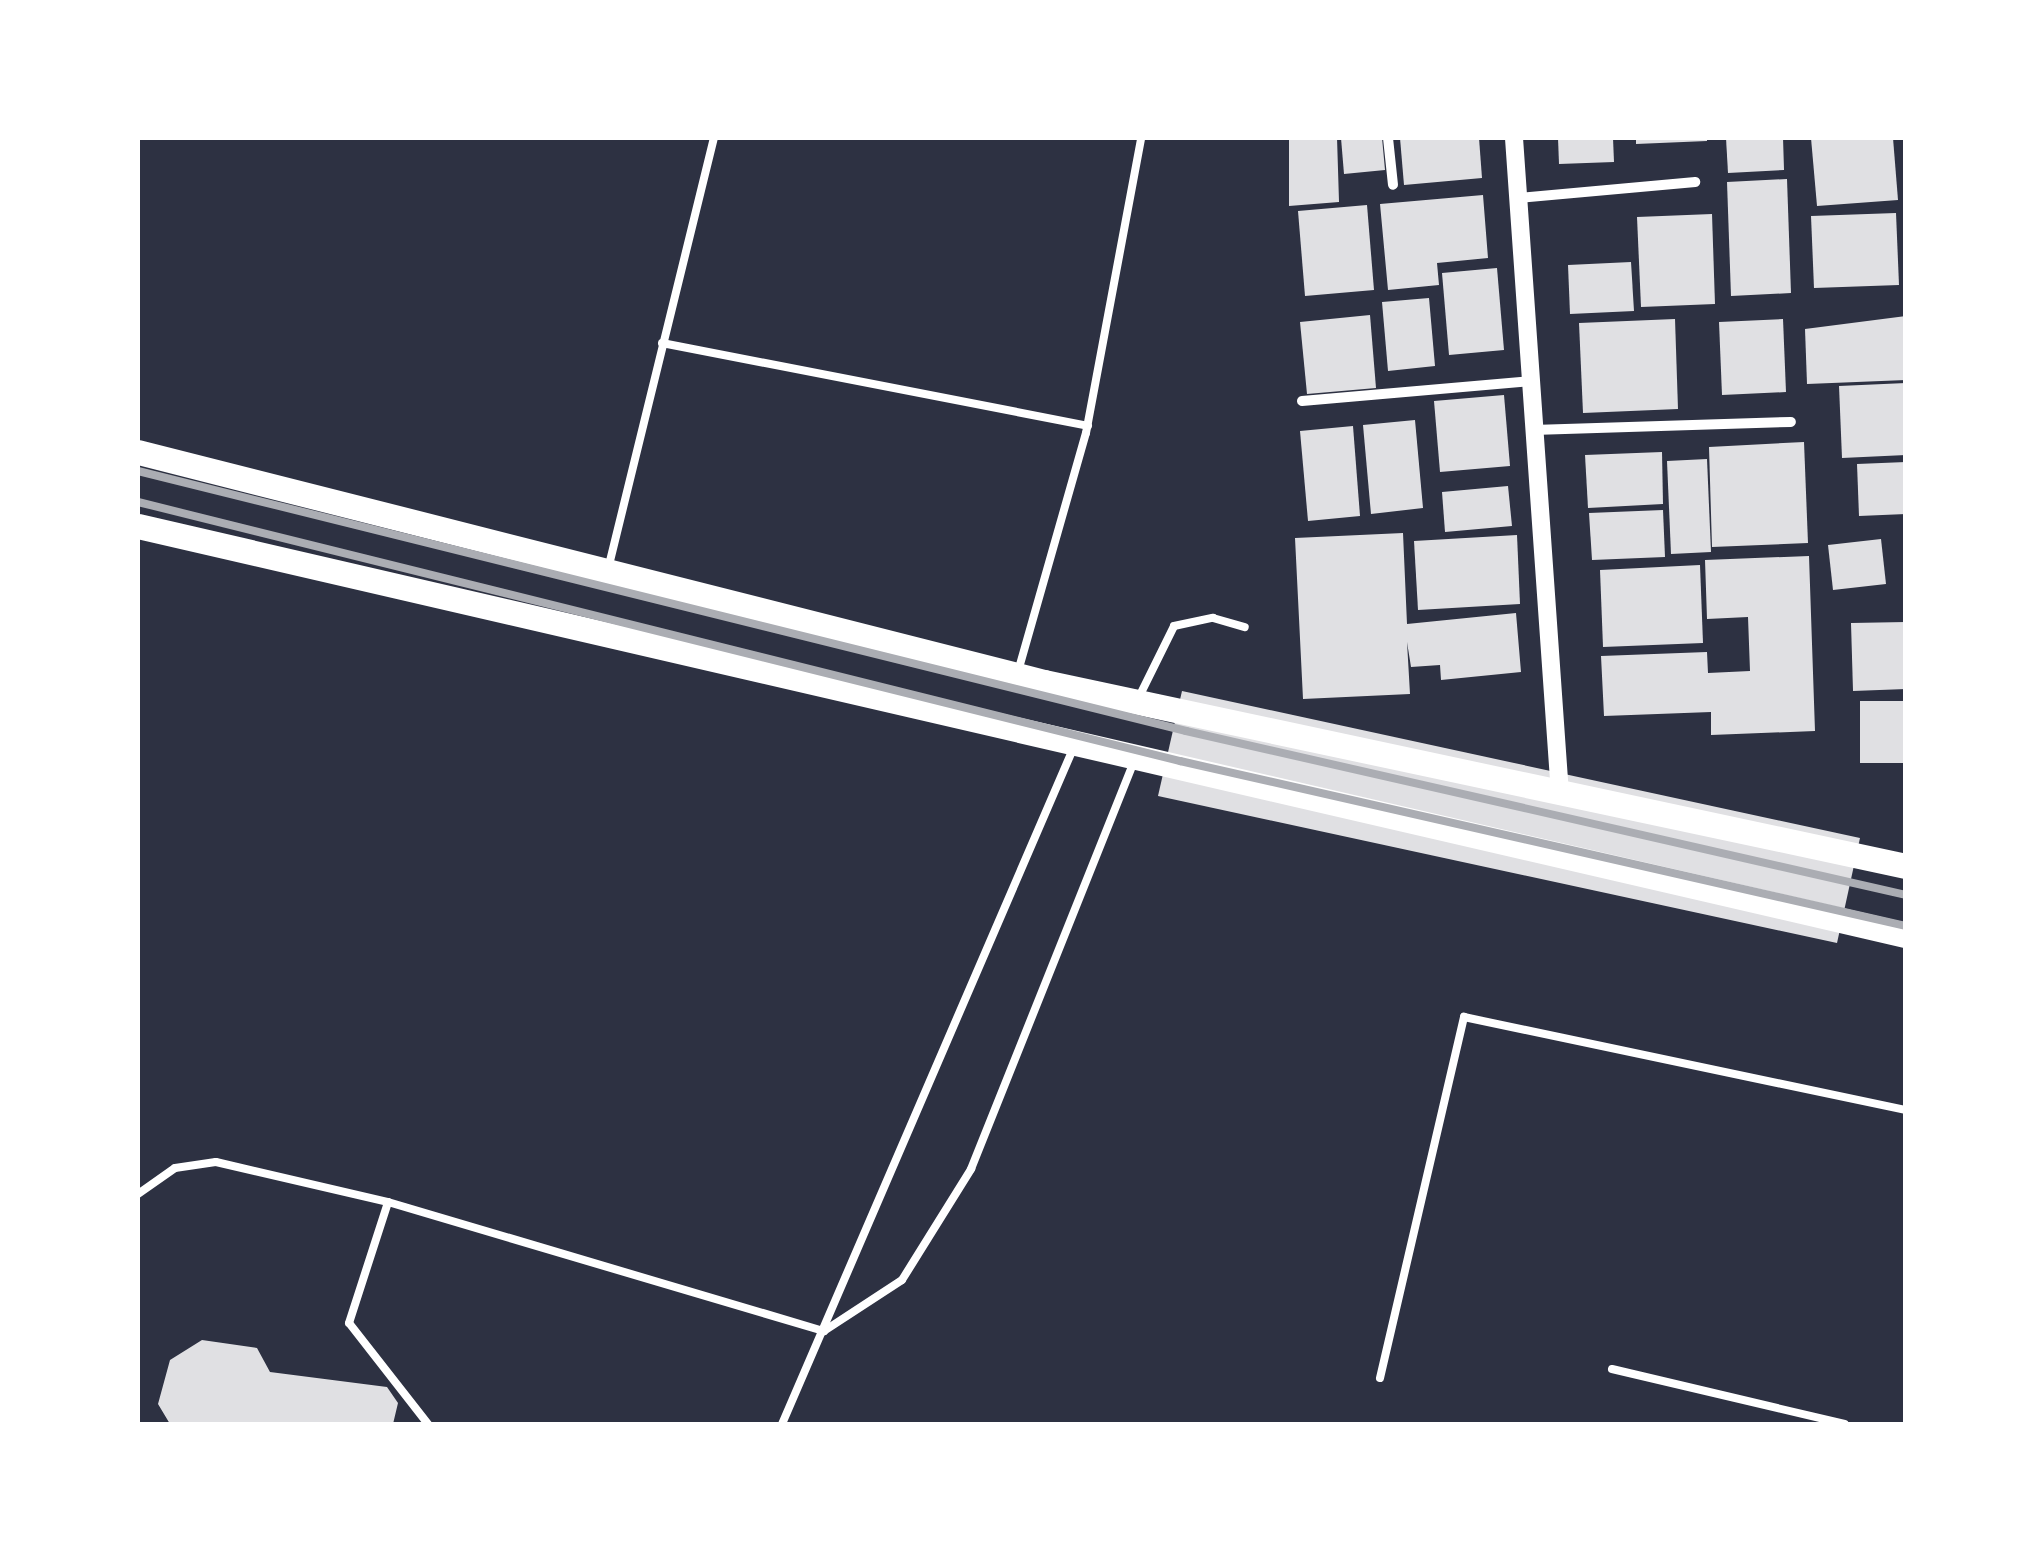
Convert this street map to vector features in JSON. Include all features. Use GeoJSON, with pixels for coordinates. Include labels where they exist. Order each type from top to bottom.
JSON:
{"type":"FeatureCollection","features":[{"type":"Feature","properties":{"kind":"main road"},"geometry":{"type":"LineString","coordinates":[[138,452],[1017,674],[1906,866]]}},
{"type":"Feature","properties":{"kind":"main road"},"geometry":{"type":"LineString","coordinates":[[138,526],[1906,935]]}},
{"type":"Feature","properties":{"kind":"street"},"geometry":{"type":"LineString","coordinates":[[1388,138],[1393,185]]}},
{"type":"Feature","properties":{"kind":"street"},"geometry":{"type":"LineString","coordinates":[[1514,138],[1560,794]]}},
{"type":"Feature","properties":{"kind":"street"},"geometry":{"type":"LineString","coordinates":[[1519,198],[1694,182]]}},
{"type":"Feature","properties":{"kind":"street"},"geometry":{"type":"LineString","coordinates":[[1302,401],[1530,381]]}},
{"type":"Feature","properties":{"kind":"street"},"geometry":{"type":"LineString","coordinates":[[1533,430],[1791,422]]}},
{"type":"Feature","properties":{"kind":"lane"},"geometry":{"type":"LineString","coordinates":[[608,570],[714,138]]}},
{"type":"Feature","properties":{"kind":"lane"},"geometry":{"type":"LineString","coordinates":[[1017,674],[1088,426],[1142,138]]}},
{"type":"Feature","properties":{"kind":"lane"},"geometry":{"type":"LineString","coordinates":[[662,343],[1088,426]]}},
{"type":"Feature","properties":{"kind":"lane"},"geometry":{"type":"LineString","coordinates":[[1137,702],[1174,626],[1214,618],[1245,627]]}},
{"type":"Feature","properties":{"kind":"lane"},"geometry":{"type":"LineString","coordinates":[[782,1424],[1074,745]]}},
{"type":"Feature","properties":{"kind":"lane"},"geometry":{"type":"LineString","coordinates":[[824,1332],[902,1280],[950,1208],[1135,759]]}},
{"type":"Feature","properties":{"kind":"lane"},"geometry":{"type":"LineString","coordinates":[[1380,1378],[1464,1017],[1906,1110]]}},
{"type":"Feature","properties":{"kind":"lane"},"geometry":{"type":"LineString","coordinates":[[138,1194],[175,1168],[216,1162],[388,1202],[824,1332]]}},
{"type":"Feature","properties":{"kind":"lane"},"geometry":{"type":"LineString","coordinates":[[388,1202],[349,1323],[428,1424]]}},
{"type":"Feature","properties":{"kind":"lane"},"geometry":{"type":"LineString","coordinates":[[1612,1369],[1845,1424]]}},
{"type":"Feature","properties":{"kind":"building"},"geometry":{"type":"Polygon","coordinates":[[[1289,138],[1337,138],[1339,202],[1289,206],[1289,138]]]}},
{"type":"Feature","properties":{"kind":"building"},"geometry":{"type":"Polygon","coordinates":[[[1341,138],[1382,138],[1385,170],[1344,174],[1341,138]]]}},
{"type":"Feature","properties":{"kind":"building"},"geometry":{"type":"Polygon","coordinates":[[[1400,138],[1479,138],[1482,178],[1404,185],[1400,138]]]}},
{"type":"Feature","properties":{"kind":"building"},"geometry":{"type":"Polygon","coordinates":[[[1558,138],[1613,138],[1614,162],[1559,164],[1558,138]]]}},
{"type":"Feature","properties":{"kind":"building"},"geometry":{"type":"Polygon","coordinates":[[[1636,138],[1707,138],[1707,141],[1636,144],[1636,138]]]}},
{"type":"Feature","properties":{"kind":"building"},"geometry":{"type":"Polygon","coordinates":[[[1726,138],[1783,138],[1784,170],[1728,173],[1726,138]]]}},
{"type":"Feature","properties":{"kind":"building"},"geometry":{"type":"Polygon","coordinates":[[[1811,138],[1893,138],[1898,200],[1817,206],[1811,138]]]}},
{"type":"Feature","properties":{"kind":"building"},"geometry":{"type":"Polygon","coordinates":[[[1787,179],[1791,293],[1731,296],[1727,182],[1787,179]]]}},
{"type":"Feature","properties":{"kind":"building"},"geometry":{"type":"Polygon","coordinates":[[[1483,195],[1488,258],[1437,263],[1439,285],[1388,290],[1380,204],[1483,195]]]}},
{"type":"Feature","properties":{"kind":"building"},"geometry":{"type":"Polygon","coordinates":[[[1367,205],[1374,290],[1305,296],[1298,211],[1367,205]]]}},
{"type":"Feature","properties":{"kind":"building"},"geometry":{"type":"Polygon","coordinates":[[[1896,213],[1899,285],[1814,288],[1811,216],[1896,213]]]}},
{"type":"Feature","properties":{"kind":"building"},"geometry":{"type":"Polygon","coordinates":[[[1712,214],[1715,304],[1641,307],[1637,217],[1712,214]]]}},
{"type":"Feature","properties":{"kind":"building"},"geometry":{"type":"Polygon","coordinates":[[[1631,262],[1634,311],[1570,314],[1568,265],[1631,262]]]}},
{"type":"Feature","properties":{"kind":"building"},"geometry":{"type":"Polygon","coordinates":[[[1497,268],[1504,350],[1449,355],[1442,273],[1497,268]]]}},
{"type":"Feature","properties":{"kind":"building"},"geometry":{"type":"Polygon","coordinates":[[[1429,298],[1435,366],[1388,371],[1382,302],[1429,298]]]}},
{"type":"Feature","properties":{"kind":"building"},"geometry":{"type":"Polygon","coordinates":[[[1370,315],[1376,388],[1307,394],[1300,322],[1370,315]]]}},
{"type":"Feature","properties":{"kind":"building"},"geometry":{"type":"Polygon","coordinates":[[[1906,316],[1906,380],[1807,384],[1805,329],[1906,316]]]}},
{"type":"Feature","properties":{"kind":"building"},"geometry":{"type":"Polygon","coordinates":[[[1675,319],[1678,409],[1583,413],[1579,323],[1675,319]]]}},
{"type":"Feature","properties":{"kind":"building"},"geometry":{"type":"Polygon","coordinates":[[[1783,319],[1786,392],[1722,395],[1719,322],[1783,319]]]}},
{"type":"Feature","properties":{"kind":"building"},"geometry":{"type":"Polygon","coordinates":[[[1906,383],[1906,455],[1842,458],[1839,386],[1906,383]]]}},
{"type":"Feature","properties":{"kind":"building"},"geometry":{"type":"Polygon","coordinates":[[[1504,395],[1510,466],[1440,472],[1434,401],[1504,395]]]}},
{"type":"Feature","properties":{"kind":"building"},"geometry":{"type":"Polygon","coordinates":[[[1415,420],[1423,508],[1371,514],[1363,425],[1415,420]]]}},
{"type":"Feature","properties":{"kind":"building"},"geometry":{"type":"Polygon","coordinates":[[[1353,426],[1360,516],[1308,521],[1300,431],[1353,426]]]}},
{"type":"Feature","properties":{"kind":"building"},"geometry":{"type":"Polygon","coordinates":[[[1804,442],[1808,543],[1712,547],[1709,447],[1804,442]]]}},
{"type":"Feature","properties":{"kind":"building"},"geometry":{"type":"Polygon","coordinates":[[[1662,452],[1663,504],[1588,508],[1585,455],[1662,452]]]}},
{"type":"Feature","properties":{"kind":"building"},"geometry":{"type":"Polygon","coordinates":[[[1707,459],[1711,552],[1671,554],[1667,461],[1707,459]]]}},
{"type":"Feature","properties":{"kind":"building"},"geometry":{"type":"Polygon","coordinates":[[[1906,462],[1906,514],[1859,516],[1857,464],[1906,462]]]}},
{"type":"Feature","properties":{"kind":"building"},"geometry":{"type":"Polygon","coordinates":[[[1508,486],[1512,526],[1445,532],[1442,492],[1508,486]]]}},
{"type":"Feature","properties":{"kind":"building"},"geometry":{"type":"Polygon","coordinates":[[[1663,510],[1665,557],[1592,560],[1589,513],[1663,510]]]}},
{"type":"Feature","properties":{"kind":"building"},"geometry":{"type":"Polygon","coordinates":[[[1403,533],[1407,624],[1516,613],[1521,672],[1441,680],[1440,665],[1411,667],[1407,642],[1410,694],[1303,699],[1295,538],[1403,533]]]}},
{"type":"Feature","properties":{"kind":"building"},"geometry":{"type":"Polygon","coordinates":[[[1517,535],[1520,604],[1418,610],[1414,541],[1517,535]]]}},
{"type":"Feature","properties":{"kind":"building"},"geometry":{"type":"Polygon","coordinates":[[[1881,539],[1886,584],[1833,590],[1828,545],[1881,539]]]}},
{"type":"Feature","properties":{"kind":"building"},"geometry":{"type":"Polygon","coordinates":[[[1809,556],[1815,731],[1711,735],[1711,712],[1604,716],[1601,656],[1707,652],[1708,673],[1750,671],[1748,617],[1707,619],[1705,560],[1809,556]]]}},
{"type":"Feature","properties":{"kind":"building"},"geometry":{"type":"Polygon","coordinates":[[[1700,565],[1703,643],[1603,647],[1600,570],[1700,565]]]}},
{"type":"Feature","properties":{"kind":"building"},"geometry":{"type":"Polygon","coordinates":[[[1906,622],[1906,689],[1853,691],[1851,623],[1906,622]]]}},
{"type":"Feature","properties":{"kind":"building"},"geometry":{"type":"Polygon","coordinates":[[[1182,691],[1860,838],[1837,943],[1158,796],[1182,691]]]}},
{"type":"Feature","properties":{"kind":"building"},"geometry":{"type":"Polygon","coordinates":[[[1860,701],[1906,701],[1906,763],[1860,763],[1860,701]]]}},
{"type":"Feature","properties":{"kind":"building"},"geometry":{"type":"Polygon","coordinates":[[[202,1340],[257,1348],[270,1372],[387,1387],[398,1403],[393,1424],[170,1424],[158,1404],[170,1360],[202,1340]]]}},
{"type":"Feature","properties":{"kind":"railway"},"geometry":{"type":"LineString","coordinates":[[138,471],[1186,731],[1906,895]]}},
{"type":"Feature","properties":{"kind":"railway"},"geometry":{"type":"LineString","coordinates":[[138,502],[1180,761],[1906,926]]}}]}
